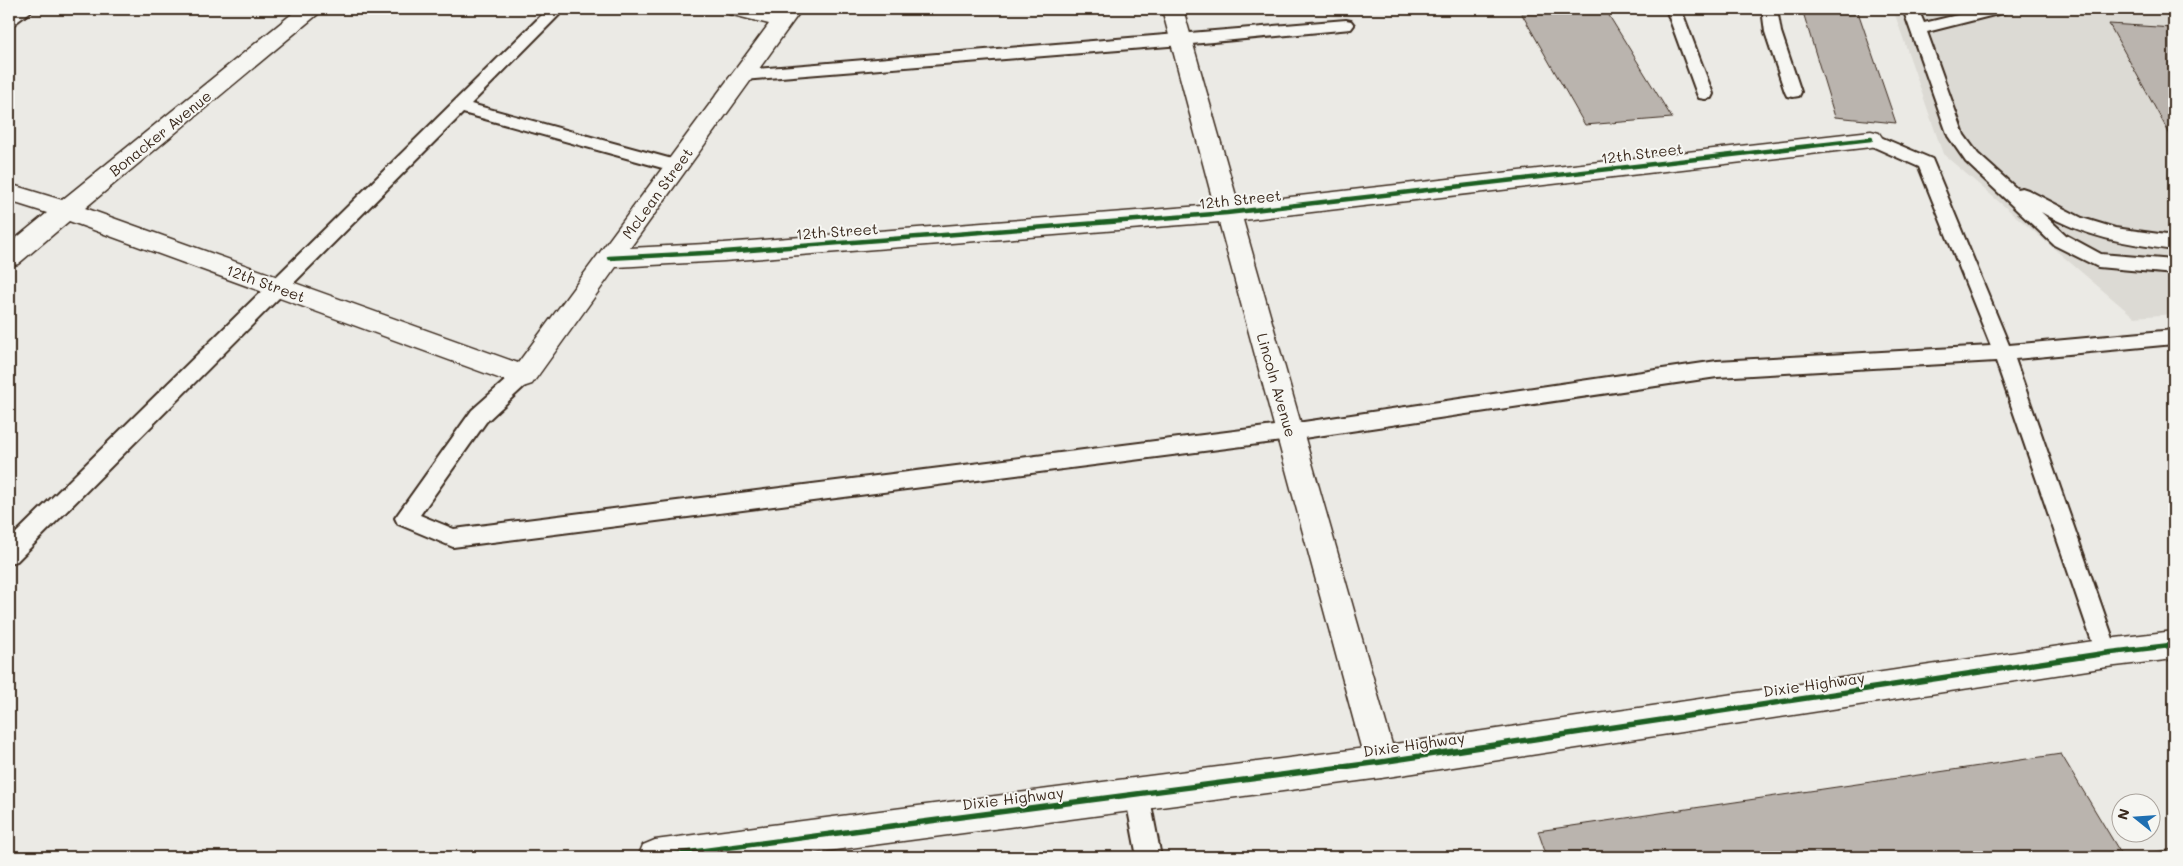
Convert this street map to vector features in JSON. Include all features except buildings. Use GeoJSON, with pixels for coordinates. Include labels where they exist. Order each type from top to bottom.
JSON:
{"type":"FeatureCollection","features":[{"type":"Feature","properties":{"kind":"street","name":"Bonacker Avenue"},"geometry":{"type":"LineString","coordinates":[[9,257],[311,9]]}},
{"type":"Feature","properties":{"kind":"street"},"geometry":{"type":"LineString","coordinates":[[736,9],[787,15]]}},
{"type":"Feature","properties":{"kind":"street","name":"Lincoln Avenue"},"geometry":{"type":"LineString","coordinates":[[1172,9],[1381,762]]}},
{"type":"Feature","properties":{"kind":"street","name":"McLean Street"},"geometry":{"type":"LineString","coordinates":[[523,376],[787,15]]}},
{"type":"Feature","properties":{"kind":"street","name":"12th Street"},"geometry":{"type":"LineString","coordinates":[[609,258],[724,252],[1228,213],[1871,139]]}},
{"type":"Feature","properties":{"kind":"street","name":"12th Street"},"geometry":{"type":"LineString","coordinates":[[9,192],[66,210],[523,376]]}},
{"type":"Feature","properties":{"kind":"street","name":"Dixie Highway"},"geometry":{"type":"LineString","coordinates":[[655,857],[1381,762],[2107,653],[2174,645]]}},
{"type":"Feature","properties":{"kind":"lane"},"geometry":{"type":"LineString","coordinates":[[9,21],[26,9]]}},
{"type":"Feature","properties":{"kind":"lane"},"geometry":{"type":"LineString","coordinates":[[9,554],[556,9]]}},
{"type":"Feature","properties":{"kind":"lane"},"geometry":{"type":"LineString","coordinates":[[1673,9],[1705,94]]}},
{"type":"Feature","properties":{"kind":"lane"},"geometry":{"type":"LineString","coordinates":[[1769,9],[1773,32],[1793,92]]}},
{"type":"Feature","properties":{"kind":"lane"},"geometry":{"type":"LineString","coordinates":[[1911,9],[1956,136],[1972,158],[2060,240],[2098,260],[2174,267]]}},
{"type":"Feature","properties":{"kind":"lane"},"geometry":{"type":"LineString","coordinates":[[1918,29],[2001,9]]}},
{"type":"Feature","properties":{"kind":"lane"},"geometry":{"type":"LineString","coordinates":[[743,75],[1346,25]]}},
{"type":"Feature","properties":{"kind":"lane"},"geometry":{"type":"LineString","coordinates":[[459,106],[676,166]]}},
{"type":"Feature","properties":{"kind":"lane"},"geometry":{"type":"LineString","coordinates":[[1871,139],[1926,163],[2003,353],[2107,653]]}},
{"type":"Feature","properties":{"kind":"lane"},"geometry":{"type":"LineString","coordinates":[[2001,183],[2076,223],[2114,235],[2174,243]]}},
{"type":"Feature","properties":{"kind":"lane"},"geometry":{"type":"LineString","coordinates":[[523,376],[479,416],[405,518],[453,538],[1290,432],[1717,370],[2003,353],[2174,337]]}},
{"type":"Feature","properties":{"kind":"lane"},"geometry":{"type":"LineString","coordinates":[[1137,794],[1149,857]]}},
{"type":"Feature","properties":{"kind":"shaded area"},"geometry":{"type":"Polygon","coordinates":[[[1893,9],[2174,9],[2174,314],[2134,317],[1943,154],[1893,9]]]}},
{"type":"Feature","properties":{"kind":"cycle path"},"geometry":{"type":"LineString","coordinates":[[609,258],[724,252],[1227,213],[1871,139]]}},
{"type":"Feature","properties":{"kind":"cycle path"},"geometry":{"type":"LineString","coordinates":[[655,857],[1381,762],[2107,653],[2174,645]]}}]}
